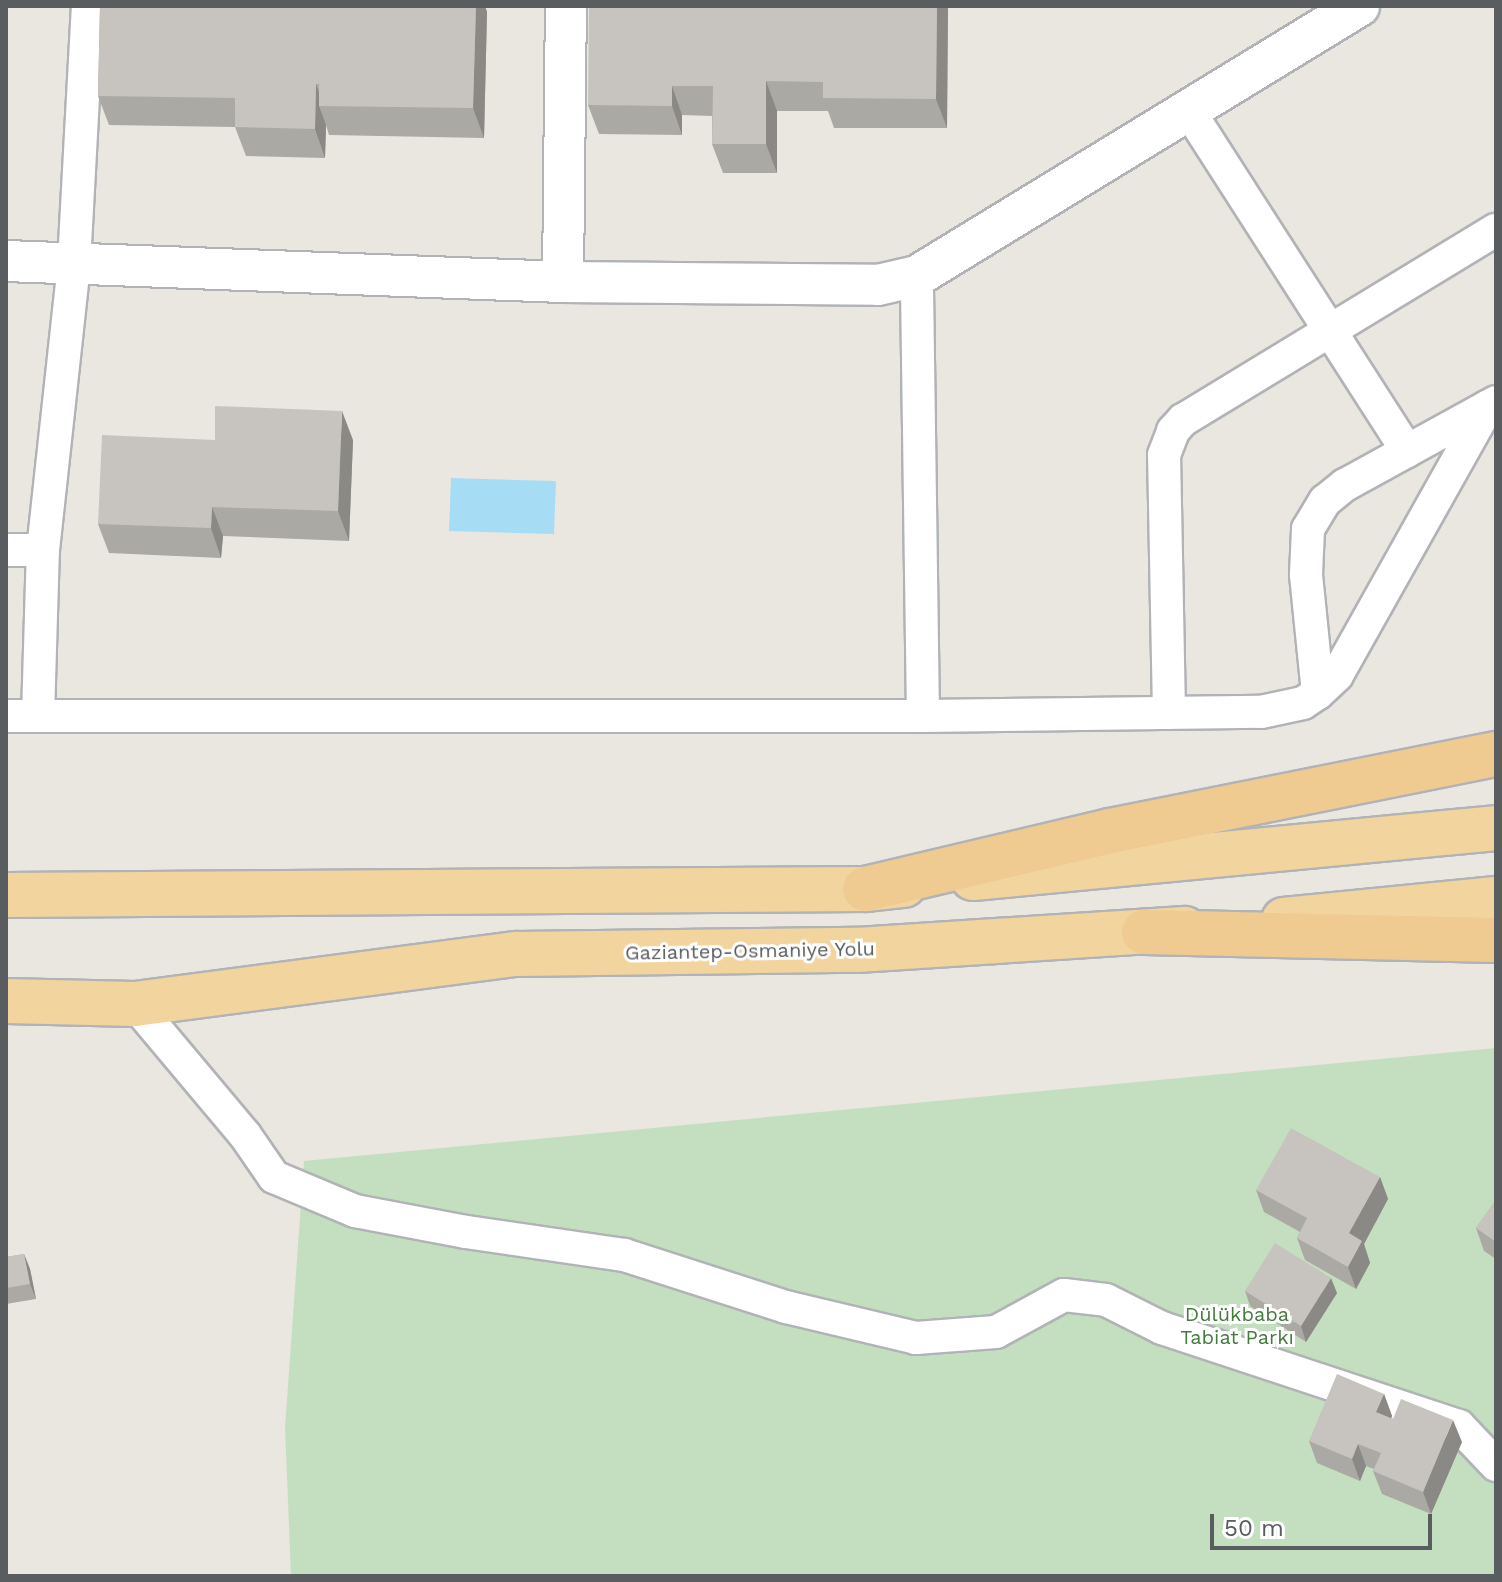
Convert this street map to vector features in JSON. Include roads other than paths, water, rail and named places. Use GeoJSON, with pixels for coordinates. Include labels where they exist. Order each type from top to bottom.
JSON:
{"type":"FeatureCollection","features":[{"type":"Feature","properties":{"kind":"highway"},"geometry":{"type":"LineString","coordinates":[[865,889],[1110,831],[1496,754]]}},
{"type":"Feature","properties":{"kind":"highway"},"geometry":{"type":"LineString","coordinates":[[6,895],[865,889],[1496,828]]}},
{"type":"Feature","properties":{"kind":"highway","name":"Gaziantep-Osmaniye Yolu"},"geometry":{"type":"LineString","coordinates":[[6,1001],[135,1004],[517,954],[857,950],[1144,932],[1496,899]]}},
{"type":"Feature","properties":{"kind":"highway"},"geometry":{"type":"LineString","coordinates":[[1144,932],[1496,940]]}},
{"type":"Feature","properties":{"kind":"street"},"geometry":{"type":"LineString","coordinates":[[38,716],[43,550],[74,263],[88,6]]}},
{"type":"Feature","properties":{"kind":"street"},"geometry":{"type":"LineString","coordinates":[[563,282],[566,6]]}},
{"type":"Feature","properties":{"kind":"street"},"geometry":{"type":"LineString","coordinates":[[6,261],[563,282],[878,285],[917,276],[1359,6]]}},
{"type":"Feature","properties":{"kind":"street"},"geometry":{"type":"LineString","coordinates":[[1189,111],[1407,451]]}},
{"type":"Feature","properties":{"kind":"street"},"geometry":{"type":"LineString","coordinates":[[1169,713],[1164,455],[1173,431],[1183,420],[1496,230]]}},
{"type":"Feature","properties":{"kind":"street"},"geometry":{"type":"LineString","coordinates":[[917,276],[923,716]]}},
{"type":"Feature","properties":{"kind":"street"},"geometry":{"type":"LineString","coordinates":[[1318,693],[1306,575],[1308,529],[1325,501],[1345,485],[1492,404]]}},
{"type":"Feature","properties":{"kind":"street"},"geometry":{"type":"LineString","coordinates":[[6,716],[923,716],[1261,712],[1303,703],[1337,675],[1492,404]]}},
{"type":"Feature","properties":{"kind":"street"},"geometry":{"type":"LineString","coordinates":[[6,550],[43,550]]}},
{"type":"Feature","properties":{"kind":"street"},"geometry":{"type":"LineString","coordinates":[[135,1004],[245,1135],[274,1177],[355,1211],[466,1232],[624,1255],[786,1307],[916,1338],[996,1332],[1064,1295],[1106,1300],[1162,1328],[1459,1426],[1496,1465]]}},
{"type":"Feature","properties":{"kind":"water"},"geometry":{"type":"Polygon","coordinates":[[[451,478],[556,481],[554,534],[449,531],[451,478]]]}},
{"type":"Feature","properties":{"kind":"park label","name":"Dülükbaba Tabiat Parkı"},"geometry":{"type":"Point","coordinates":[1237,1326]}}]}
